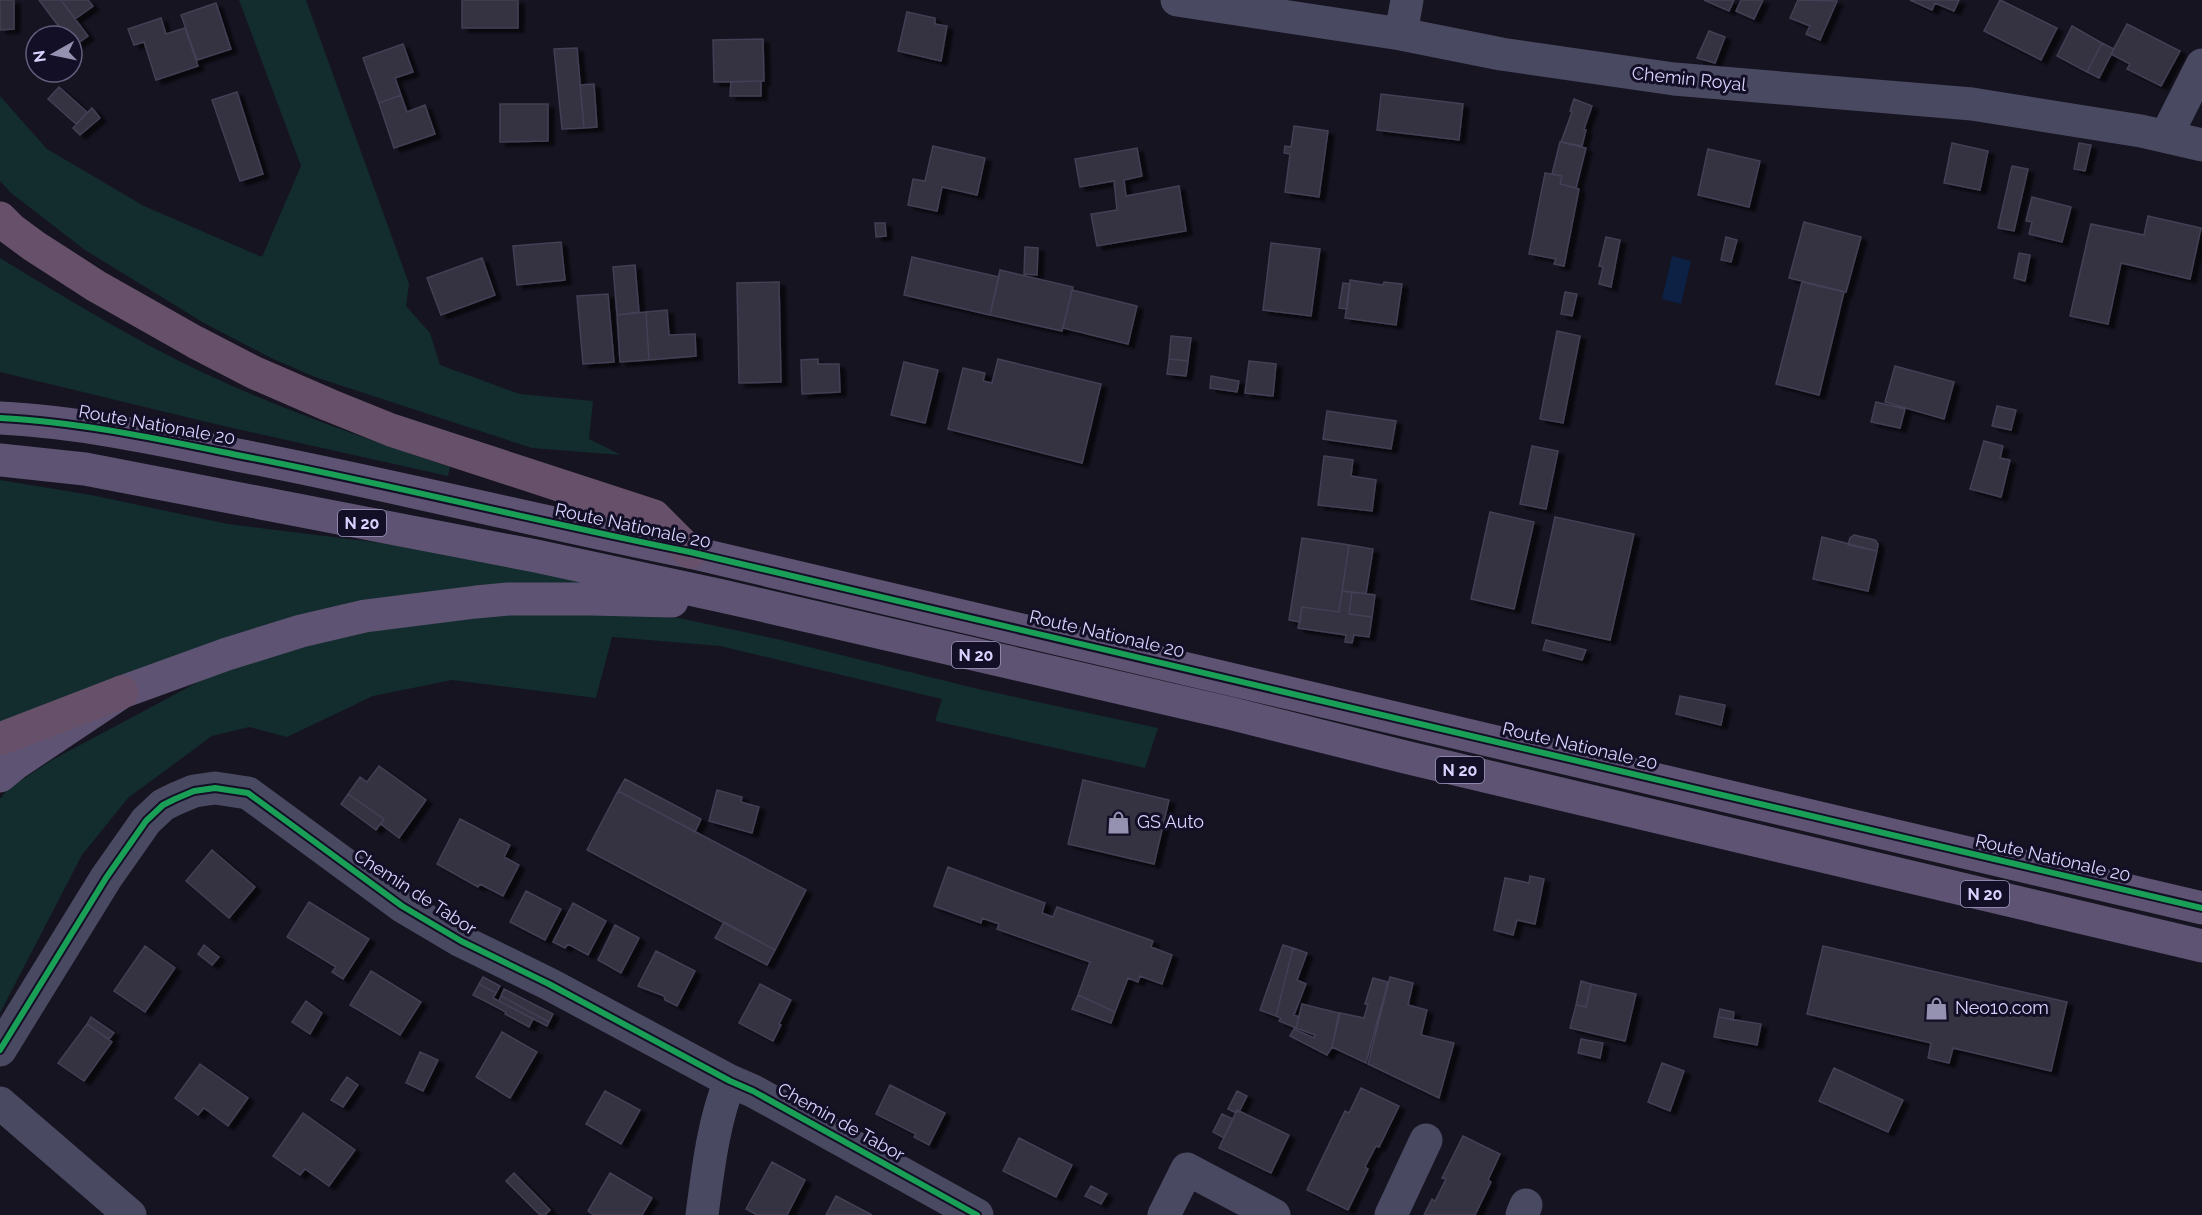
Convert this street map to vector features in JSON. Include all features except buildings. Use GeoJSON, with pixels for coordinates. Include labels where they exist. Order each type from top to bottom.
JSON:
{"type":"FeatureCollection","features":[{"type":"Feature","properties":{"kind":"highway"},"geometry":{"type":"LineString","coordinates":[[0,218],[11,230],[96,286],[255,373],[391,430],[654,516],[690,552]]}},
{"type":"Feature","properties":{"kind":"highway"},"geometry":{"type":"LineString","coordinates":[[0,739],[122,692]]}},
{"type":"Feature","properties":{"kind":"main road"},"geometry":{"type":"LineString","coordinates":[[0,410],[39,420]]}},
{"type":"Feature","properties":{"kind":"main road","name":"Route Nationale 20"},"geometry":{"type":"LineString","coordinates":[[0,418],[39,420],[116,431],[302,467],[545,523],[690,552],[2202,908]]}},
{"type":"Feature","properties":{"kind":"main road","name":"N 20"},"geometry":{"type":"LineString","coordinates":[[0,460],[86,469],[536,556],[722,596],[1229,713],[2202,946]]}},
{"type":"Feature","properties":{"kind":"main road"},"geometry":{"type":"LineString","coordinates":[[0,776],[122,692],[267,641],[365,616],[432,606],[508,599],[668,601],[722,596]]}},
{"type":"Feature","properties":{"kind":"street","name":"Chemin Royal"},"geometry":{"type":"LineString","coordinates":[[1177,0],[1401,34],[1501,54],[1674,79],[1972,104],[2166,136],[2202,145]]}},
{"type":"Feature","properties":{"kind":"street"},"geometry":{"type":"LineString","coordinates":[[1401,34],[1407,0]]}},
{"type":"Feature","properties":{"kind":"street"},"geometry":{"type":"LineString","coordinates":[[2166,136],[2202,64]]}},
{"type":"Feature","properties":{"kind":"street","name":"Chemin de Tabor"},"geometry":{"type":"LineString","coordinates":[[0,1050],[106,878],[146,821],[163,805],[194,791],[215,788],[248,793],[402,906],[461,941],[549,984],[730,1081],[753,1091],[977,1215]]}},
{"type":"Feature","properties":{"kind":"street"},"geometry":{"type":"LineString","coordinates":[[702,1215],[710,1158],[724,1095],[730,1081]]}},
{"type":"Feature","properties":{"kind":"street"},"geometry":{"type":"LineString","coordinates":[[0,1103],[130,1215]]}},
{"type":"Feature","properties":{"kind":"street"},"geometry":{"type":"LineString","coordinates":[[1391,1215],[1426,1140]]}},
{"type":"Feature","properties":{"kind":"street"},"geometry":{"type":"LineString","coordinates":[[1164,1215],[1187,1169],[1274,1215]]}},
{"type":"Feature","properties":{"kind":"green space"},"geometry":{"type":"Polygon","coordinates":[[[239,0],[306,0],[409,284],[406,306],[430,333],[440,365],[520,394],[593,401],[589,439],[621,455],[532,448],[315,377],[271,358],[204,323],[85,250],[11,193],[0,181],[0,96],[47,149],[144,206],[262,257],[301,166],[239,0]]]}},
{"type":"Feature","properties":{"kind":"green space"},"geometry":{"type":"Polygon","coordinates":[[[0,258],[112,325],[186,364],[297,413],[450,467],[448,476],[215,424],[0,372],[0,258]]]}},
{"type":"Feature","properties":{"kind":"green space"},"geometry":{"type":"Polygon","coordinates":[[[0,480],[91,495],[228,524],[390,544],[586,580],[584,590],[473,587],[0,727],[0,480]]]}},
{"type":"Feature","properties":{"kind":"green space"},"geometry":{"type":"Polygon","coordinates":[[[612,613],[679,618],[781,640],[974,688],[1158,728],[1145,768],[935,721],[942,699],[720,646],[612,637],[596,698],[452,680],[373,696],[287,737],[249,727],[212,736],[128,798],[82,855],[0,1013],[0,799],[8,789],[52,760],[200,681],[297,645],[380,625],[478,615],[612,613]]]}},
{"type":"Feature","properties":{"kind":"water"},"geometry":{"type":"Polygon","coordinates":[[[1672,256],[1691,261],[1681,304],[1662,299],[1672,256]]]}},
{"type":"Feature","properties":{"kind":"cycle path"},"geometry":{"type":"LineString","coordinates":[[0,418],[90,427],[178,443],[690,552],[2202,908]]}},
{"type":"Feature","properties":{"kind":"cycle path"},"geometry":{"type":"LineString","coordinates":[[0,1050],[106,878],[146,821],[163,805],[194,791],[215,788],[248,793],[402,906],[461,941],[549,984],[730,1081],[753,1091],[977,1215]]}},
{"type":"Feature","properties":{"kind":"place","name":"GS Auto"},"geometry":{"type":"Point","coordinates":[1119,822]}},
{"type":"Feature","properties":{"kind":"place","name":"Neo10.com"},"geometry":{"type":"Point","coordinates":[1937,1008]}}]}
